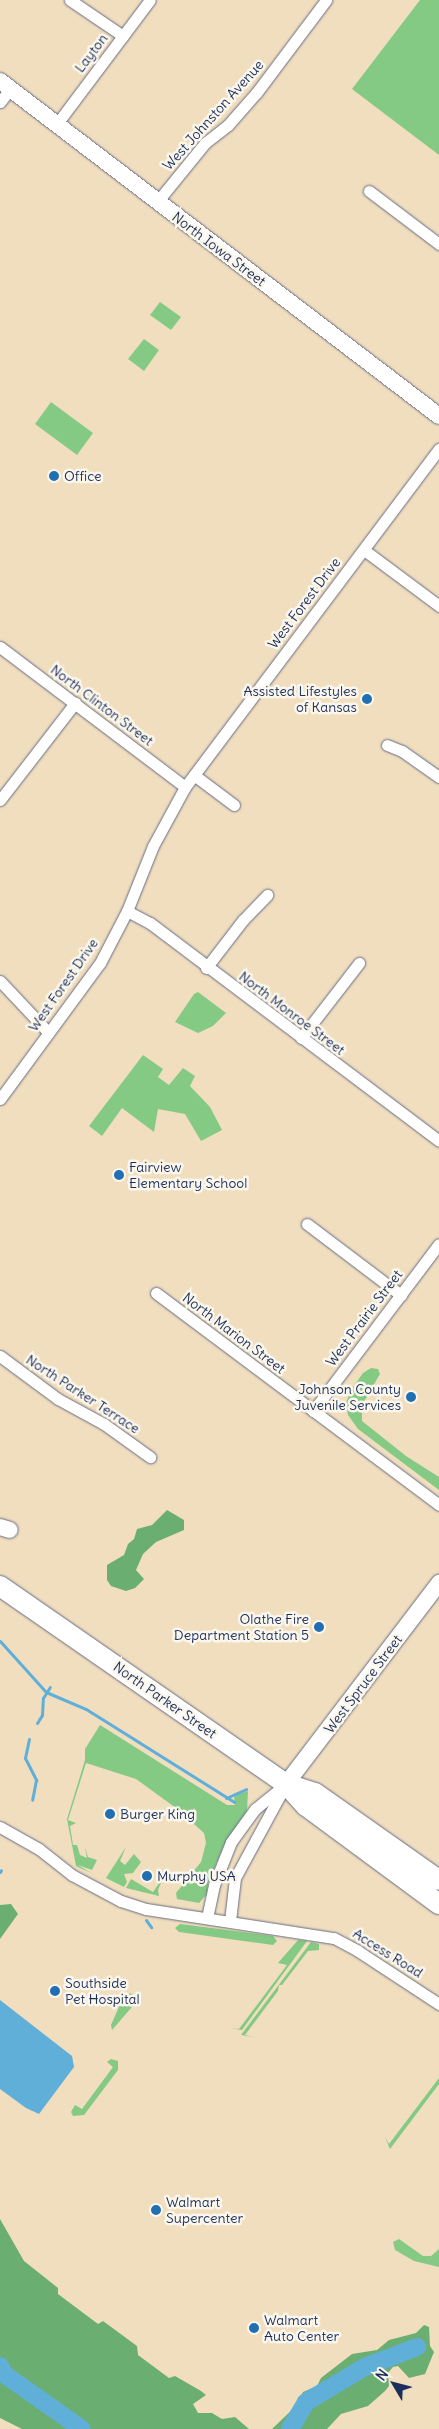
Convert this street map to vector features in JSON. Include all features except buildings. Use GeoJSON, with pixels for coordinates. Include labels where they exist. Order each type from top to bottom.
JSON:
{"type":"FeatureCollection","features":[{"type":"Feature","properties":{"kind":"highway","name":"North Parker Street"},"geometry":{"type":"LineString","coordinates":[[0,1586],[286,1784],[306,1806],[439,1904]]}},
{"type":"Feature","properties":{"kind":"highway","name":"North Parker Street"},"geometry":{"type":"LineString","coordinates":[[286,1784],[315,1793],[439,1880]]}},
{"type":"Feature","properties":{"kind":"street"},"geometry":{"type":"LineString","coordinates":[[70,0],[123,36]]}},
{"type":"Feature","properties":{"kind":"street","name":"Layton"},"geometry":{"type":"LineString","coordinates":[[56,124],[150,0]]}},
{"type":"Feature","properties":{"kind":"street","name":"West Johnston Avenue"},"geometry":{"type":"LineString","coordinates":[[157,202],[205,143],[228,125],[257,92],[324,1]]}},
{"type":"Feature","properties":{"kind":"street"},"geometry":{"type":"LineString","coordinates":[[0,102],[5,85]]}},
{"type":"Feature","properties":{"kind":"street","name":"North Iowa Street"},"geometry":{"type":"LineString","coordinates":[[5,85],[439,416]]}},
{"type":"Feature","properties":{"kind":"street"},"geometry":{"type":"LineString","coordinates":[[369,191],[439,244]]}},
{"type":"Feature","properties":{"kind":"street","name":"West Forest Drive"},"geometry":{"type":"LineString","coordinates":[[0,1099],[100,963],[127,911],[153,846],[185,787],[439,449]]}},
{"type":"Feature","properties":{"kind":"street"},"geometry":{"type":"LineString","coordinates":[[364,550],[439,606]]}},
{"type":"Feature","properties":{"kind":"street","name":"North Clinton Street"},"geometry":{"type":"LineString","coordinates":[[0,647],[185,787]]}},
{"type":"Feature","properties":{"kind":"street"},"geometry":{"type":"LineString","coordinates":[[0,800],[75,704]]}},
{"type":"Feature","properties":{"kind":"street"},"geometry":{"type":"LineString","coordinates":[[387,745],[402,751],[439,778]]}},
{"type":"Feature","properties":{"kind":"street"},"geometry":{"type":"LineString","coordinates":[[194,775],[234,805]]}},
{"type":"Feature","properties":{"kind":"street"},"geometry":{"type":"LineString","coordinates":[[206,968],[243,920],[267,894]]}},
{"type":"Feature","properties":{"kind":"street","name":"North Monroe Street"},"geometry":{"type":"LineString","coordinates":[[127,911],[150,923],[206,968],[439,1141]]}},
{"type":"Feature","properties":{"kind":"street"},"geometry":{"type":"LineString","coordinates":[[301,1038],[359,963]]}},
{"type":"Feature","properties":{"kind":"street"},"geometry":{"type":"LineString","coordinates":[[0,981],[49,1033]]}},
{"type":"Feature","properties":{"kind":"street"},"geometry":{"type":"LineString","coordinates":[[307,1224],[400,1295]]}},
{"type":"Feature","properties":{"kind":"street","name":"West Prairie Street"},"geometry":{"type":"LineString","coordinates":[[313,1411],[439,1244]]}},
{"type":"Feature","properties":{"kind":"street","name":"North Marion Street"},"geometry":{"type":"LineString","coordinates":[[156,1293],[439,1505]]}},
{"type":"Feature","properties":{"kind":"street","name":"North Parker Terrace"},"geometry":{"type":"LineString","coordinates":[[0,1356],[58,1399],[104,1424],[150,1457]]}},
{"type":"Feature","properties":{"kind":"street","name":"West Spruce Street"},"geometry":{"type":"LineString","coordinates":[[286,1784],[439,1583]]}},
{"type":"Feature","properties":{"kind":"street"},"geometry":{"type":"LineString","coordinates":[[207,1918],[214,1885],[231,1842],[255,1809],[286,1784]]}},
{"type":"Feature","properties":{"kind":"street"},"geometry":{"type":"LineString","coordinates":[[230,1921],[235,1878],[286,1784]]}},
{"type":"Feature","properties":{"kind":"street","name":"Access Road"},"geometry":{"type":"LineString","coordinates":[[0,1827],[39,1849],[72,1875],[121,1901],[146,1909],[334,1938],[439,2004]]}},
{"type":"Feature","properties":{"kind":"green space"},"geometry":{"type":"Polygon","coordinates":[[[420,0],[439,0],[439,155],[352,89],[420,0]]]}},
{"type":"Feature","properties":{"kind":"green space"},"geometry":{"type":"Polygon","coordinates":[[[160,302],[181,317],[171,330],[150,315],[160,302]]]}},
{"type":"Feature","properties":{"kind":"green space"},"geometry":{"type":"Polygon","coordinates":[[[144,339],[159,350],[144,371],[128,359],[144,339]]]}},
{"type":"Feature","properties":{"kind":"green space"},"geometry":{"type":"Polygon","coordinates":[[[51,402],[93,433],[77,455],[35,424],[51,402]]]}},
{"type":"Feature","properties":{"kind":"green space"},"geometry":{"type":"Polygon","coordinates":[[[198,992],[226,1013],[213,1026],[198,1033],[175,1022],[194,994],[198,992]]]}},
{"type":"Feature","properties":{"kind":"green space"},"geometry":{"type":"Polygon","coordinates":[[[143,1055],[163,1069],[158,1077],[169,1085],[183,1068],[195,1076],[190,1086],[210,1107],[222,1130],[201,1141],[185,1114],[158,1109],[154,1132],[122,1108],[102,1136],[89,1126],[143,1055]]]}},
{"type":"Feature","properties":{"kind":"green space"},"geometry":{"type":"Polygon","coordinates":[[[371,1368],[378,1369],[380,1374],[362,1405],[362,1421],[406,1456],[439,1477],[439,1490],[358,1429],[348,1415],[346,1403],[351,1390],[363,1373],[371,1368]]]}},
{"type":"Feature","properties":{"kind":"green space"},"geometry":{"type":"Polygon","coordinates":[[[167,1510],[184,1520],[184,1530],[156,1542],[143,1554],[136,1570],[144,1579],[135,1588],[126,1591],[111,1586],[107,1580],[107,1565],[124,1555],[128,1544],[134,1539],[137,1529],[152,1525],[167,1510]]]}},
{"type":"Feature","properties":{"kind":"green space"},"geometry":{"type":"Polygon","coordinates":[[[100,1725],[227,1805],[235,1805],[234,1796],[248,1791],[247,1811],[224,1845],[208,1883],[207,1894],[199,1903],[177,1899],[176,1893],[201,1862],[206,1843],[204,1833],[176,1808],[136,1779],[86,1763],[68,1820],[76,1823],[70,1826],[73,1845],[77,1845],[80,1855],[87,1858],[85,1847],[88,1857],[97,1860],[92,1870],[78,1865],[91,1873],[76,1866],[67,1819],[85,1760],[85,1749],[100,1725]]]}},
{"type":"Feature","properties":{"kind":"green space"},"geometry":{"type":"Polygon","coordinates":[[[126,1847],[120,1861],[125,1865],[134,1854],[141,1862],[133,1873],[124,1874],[127,1882],[124,1887],[106,1878],[126,1847]]]}},
{"type":"Feature","properties":{"kind":"green space"},"geometry":{"type":"Polygon","coordinates":[[[164,1876],[158,1890],[159,1896],[126,1888],[131,1879],[153,1892],[164,1876]]]}},
{"type":"Feature","properties":{"kind":"green space"},"geometry":{"type":"Polygon","coordinates":[[[11,1904],[18,1914],[0,1939],[0,1905],[11,1904]]]}},
{"type":"Feature","properties":{"kind":"green space"},"geometry":{"type":"Polygon","coordinates":[[[180,1924],[273,1936],[277,1941],[273,1945],[179,1932],[175,1928],[180,1924]]]}},
{"type":"Feature","properties":{"kind":"green space"},"geometry":{"type":"Polygon","coordinates":[[[298,1940],[307,1941],[242,2030],[229,2028],[239,2029],[287,1965],[278,1963],[298,1940]]]}},
{"type":"Feature","properties":{"kind":"green space"},"geometry":{"type":"Polygon","coordinates":[[[311,1942],[319,1944],[319,1950],[308,1951],[282,1985],[279,1985],[278,1991],[245,2035],[254,2037],[241,2035],[311,1942]]]}},
{"type":"Feature","properties":{"kind":"green space"},"geometry":{"type":"Polygon","coordinates":[[[125,1993],[133,1994],[125,2005],[132,2007],[112,2030],[111,2025],[125,1993]]]}},
{"type":"Feature","properties":{"kind":"green space"},"geometry":{"type":"Polygon","coordinates":[[[111,2059],[118,2061],[118,2070],[84,2115],[73,2116],[71,2112],[75,2105],[82,2109],[113,2067],[107,2062],[111,2059]]]}},
{"type":"Feature","properties":{"kind":"green space"},"geometry":{"type":"Polygon","coordinates":[[[439,2078],[439,2084],[390,2149],[385,2137],[389,2144],[439,2078]]]}},
{"type":"Feature","properties":{"kind":"green space"},"geometry":{"type":"Polygon","coordinates":[[[0,2219],[24,2261],[58,2288],[58,2294],[98,2324],[103,2321],[137,2346],[138,2355],[169,2378],[175,2376],[206,2395],[193,2404],[198,2413],[212,2413],[222,2419],[235,2417],[249,2429],[22,2429],[0,2418],[0,2219]]]}},
{"type":"Feature","properties":{"kind":"green space"},"geometry":{"type":"Polygon","coordinates":[[[399,2239],[423,2256],[431,2256],[439,2249],[439,2267],[414,2261],[395,2250],[393,2242],[399,2239]]]}},
{"type":"Feature","properties":{"kind":"green space"},"geometry":{"type":"Polygon","coordinates":[[[424,2325],[429,2327],[430,2346],[434,2352],[425,2374],[409,2378],[398,2366],[393,2367],[388,2373],[389,2386],[385,2391],[368,2406],[341,2414],[327,2429],[272,2429],[296,2406],[303,2392],[317,2386],[321,2378],[352,2354],[377,2350],[389,2340],[416,2333],[424,2325]]]}},
{"type":"Feature","properties":{"kind":"water"},"geometry":{"type":"Polygon","coordinates":[[[0,2000],[72,2056],[74,2067],[39,2114],[26,2108],[0,2089],[0,2000]]]}},
{"type":"Feature","properties":{"kind":"waterway"},"geometry":{"type":"LineString","coordinates":[[0,1641],[46,1692],[86,1709],[234,1802]]}},
{"type":"Feature","properties":{"kind":"waterway"},"geometry":{"type":"LineString","coordinates":[[37,1723],[42,1715],[43,1698],[50,1687]]}},
{"type":"Feature","properties":{"kind":"waterway"},"geometry":{"type":"LineString","coordinates":[[29,1739],[25,1758],[36,1780],[32,1800]]}},
{"type":"Feature","properties":{"kind":"waterway"},"geometry":{"type":"LineString","coordinates":[[226,1798],[246,1789]]}},
{"type":"Feature","properties":{"kind":"waterway"},"geometry":{"type":"LineString","coordinates":[[146,1920],[151,1927]]}},
{"type":"Feature","properties":{"kind":"waterway"},"geometry":{"type":"LineString","coordinates":[[290,2429],[306,2402],[365,2367],[417,2347]]}},
{"type":"Feature","properties":{"kind":"waterway"},"geometry":{"type":"LineString","coordinates":[[0,2366],[4,2374],[82,2429]]}},
{"type":"Feature","properties":{"kind":"place","name":"Office"},"geometry":{"type":"Point","coordinates":[54,476]}},
{"type":"Feature","properties":{"kind":"place","name":"Assisted Lifestyles of Kansas"},"geometry":{"type":"Point","coordinates":[367,699]}},
{"type":"Feature","properties":{"kind":"place","name":"Fairview Elementary School"},"geometry":{"type":"Point","coordinates":[119,1175]}},
{"type":"Feature","properties":{"kind":"place","name":"Johnson County Juvenile Services"},"geometry":{"type":"Point","coordinates":[411,1397]}},
{"type":"Feature","properties":{"kind":"place","name":"Olathe Fire Department Station 5"},"geometry":{"type":"Point","coordinates":[319,1627]}},
{"type":"Feature","properties":{"kind":"place","name":"Burger King"},"geometry":{"type":"Point","coordinates":[110,1814]}},
{"type":"Feature","properties":{"kind":"place","name":"Murphy USA"},"geometry":{"type":"Point","coordinates":[147,1876]}},
{"type":"Feature","properties":{"kind":"place","name":"Southside Pet Hospital"},"geometry":{"type":"Point","coordinates":[55,1991]}},
{"type":"Feature","properties":{"kind":"place","name":"Walmart Supercenter"},"geometry":{"type":"Point","coordinates":[156,2210]}},
{"type":"Feature","properties":{"kind":"place","name":"Walmart Auto Center"},"geometry":{"type":"Point","coordinates":[254,2328]}}]}
